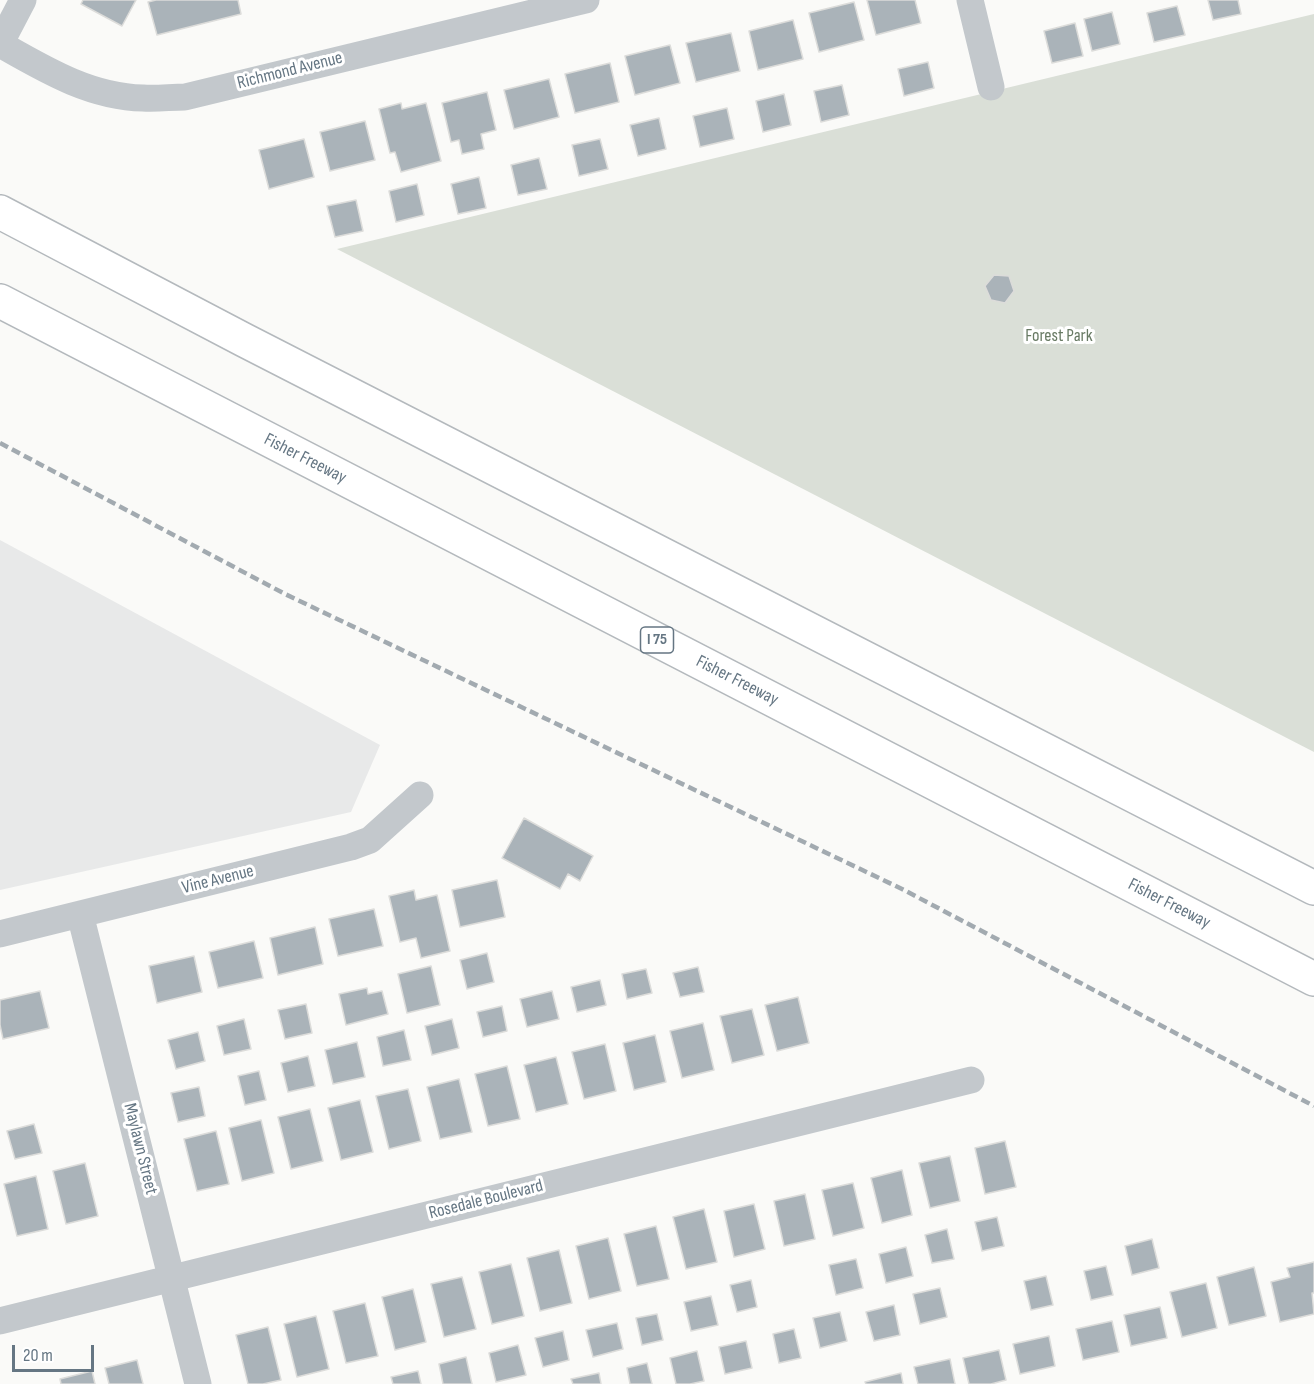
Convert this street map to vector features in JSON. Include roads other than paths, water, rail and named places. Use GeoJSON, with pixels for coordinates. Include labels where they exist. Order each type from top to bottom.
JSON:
{"type":"FeatureCollection","features":[{"type":"Feature","properties":{"kind":"highway"},"geometry":{"type":"LineString","coordinates":[[0,212],[1314,888]]}},
{"type":"Feature","properties":{"kind":"highway","name":"Fisher Freeway"},"geometry":{"type":"LineString","coordinates":[[0,301],[1314,979]]}},
{"type":"Feature","properties":{"kind":"street"},"geometry":{"type":"LineString","coordinates":[[0,44],[23,0]]}},
{"type":"Feature","properties":{"kind":"street","name":"Richmond Avenue"},"geometry":{"type":"LineString","coordinates":[[0,44],[56,76],[97,91],[141,98],[185,97],[585,0]]}},
{"type":"Feature","properties":{"kind":"street"},"geometry":{"type":"LineString","coordinates":[[970,0],[991,87]]}},
{"type":"Feature","properties":{"kind":"street","name":"Vine Avenue"},"geometry":{"type":"LineString","coordinates":[[0,934],[351,847],[370,840],[420,795]]}},
{"type":"Feature","properties":{"kind":"street","name":"Maylawn Street"},"geometry":{"type":"LineString","coordinates":[[80,914],[198,1384]]}},
{"type":"Feature","properties":{"kind":"street","name":"Rosedale Boulevard"},"geometry":{"type":"LineString","coordinates":[[0,1321],[971,1080]]}},
{"type":"Feature","properties":{"kind":"railway"},"geometry":{"type":"LineString","coordinates":[[0,443],[285,594],[902,889],[1314,1106]]}},
{"type":"Feature","properties":{"kind":"park label","name":"Forest Park"},"geometry":{"type":"Point","coordinates":[1059,336]}}]}
